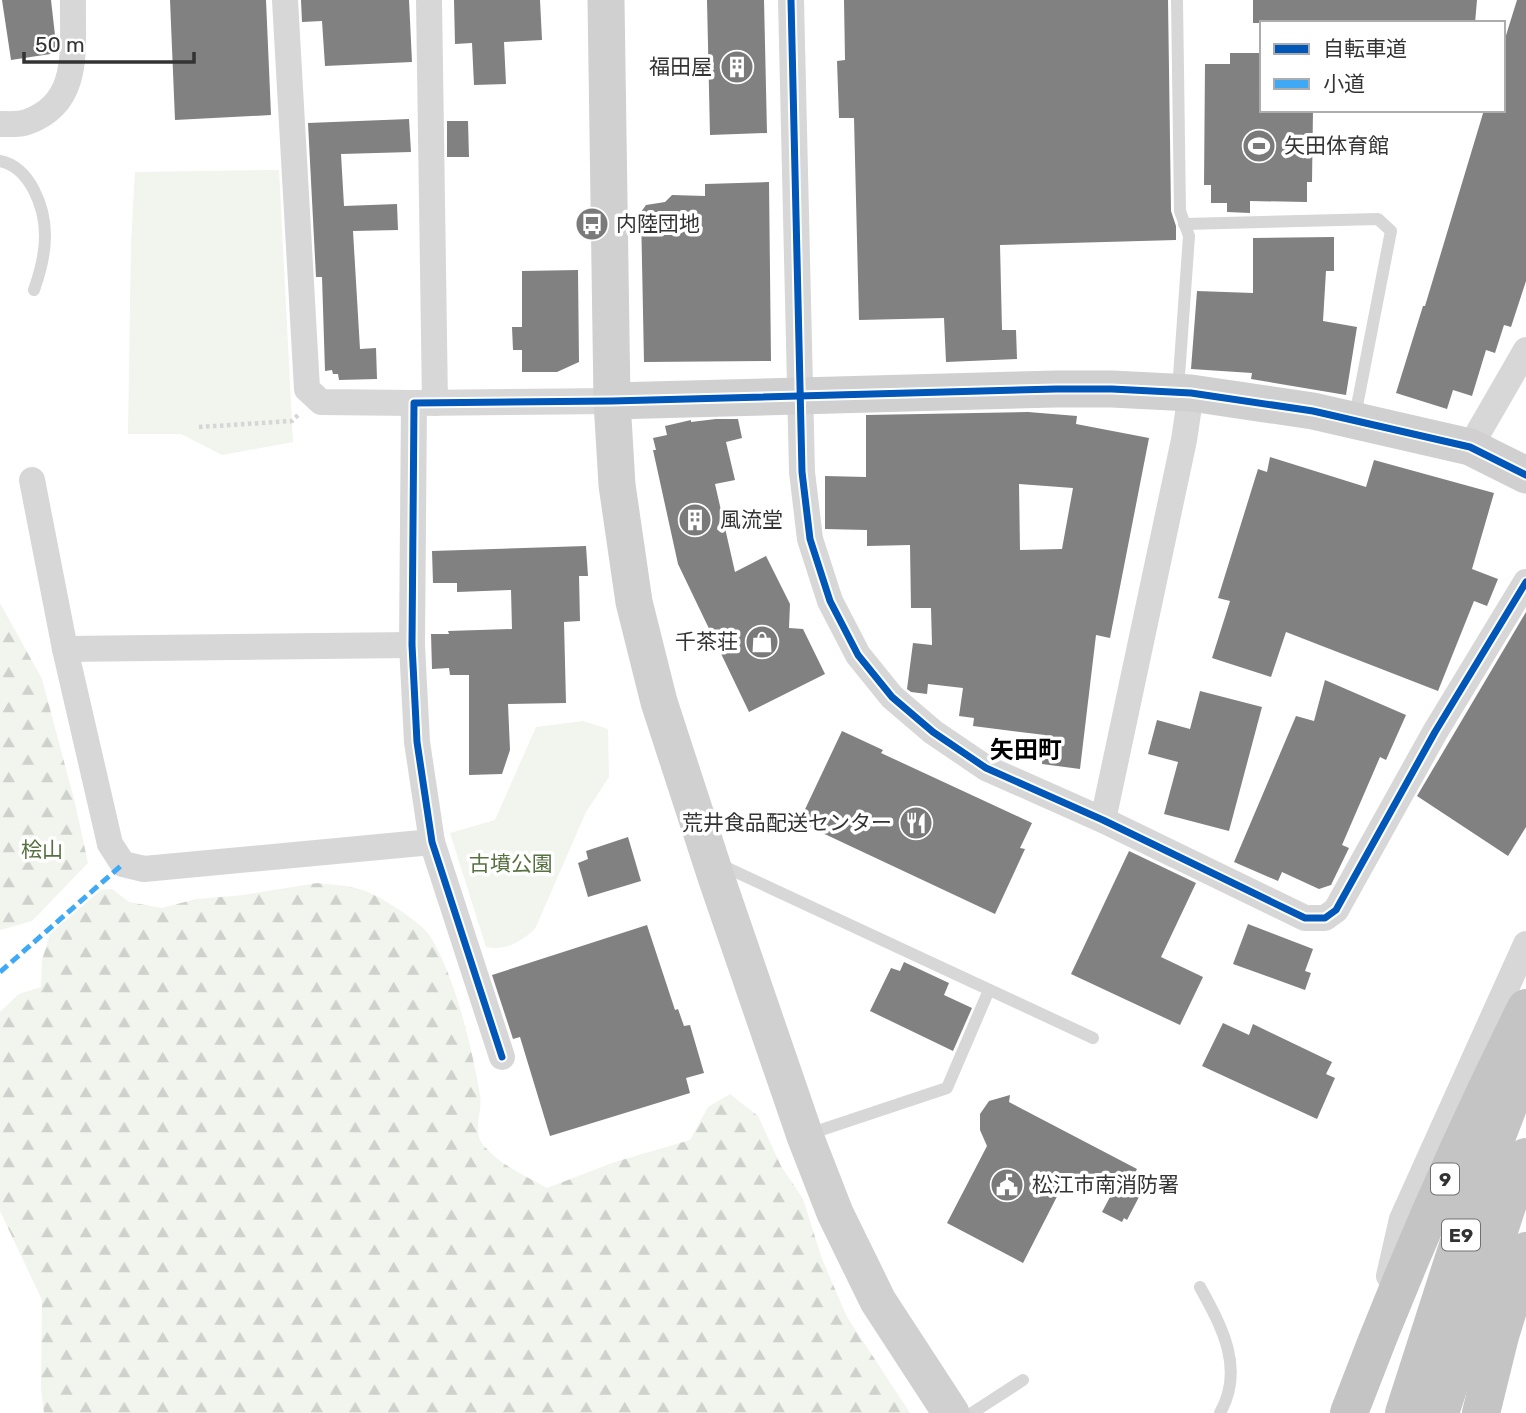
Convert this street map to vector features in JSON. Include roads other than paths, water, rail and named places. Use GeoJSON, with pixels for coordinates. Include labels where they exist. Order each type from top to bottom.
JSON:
{"type":"FeatureCollection","features":[{"type":"Feature","properties":{"kind":"highway","name":"9"},"geometry":{"type":"LineString","coordinates":[[1349,1413],[1422,1229],[1526,1007]]}},
{"type":"Feature","properties":{"kind":"highway","name":"E9"},"geometry":{"type":"LineString","coordinates":[[1405,1413],[1474,1196],[1526,1060]]}},
{"type":"Feature","properties":{"kind":"highway","name":"E9"},"geometry":{"type":"LineString","coordinates":[[1440,1413],[1486,1269],[1526,1157]]}},
{"type":"Feature","properties":{"kind":"highway"},"geometry":{"type":"LineString","coordinates":[[1481,1413],[1500,1336],[1526,1251]]}},
{"type":"Feature","properties":{"kind":"street"},"geometry":{"type":"LineString","coordinates":[[0,124],[26,122],[48,110],[64,94],[71,73],[73,0]]}},
{"type":"Feature","properties":{"kind":"street"},"geometry":{"type":"LineString","coordinates":[[285,0],[307,389],[321,402],[612,401],[1098,389],[1185,392],[1313,411],[1470,447],[1526,475]]}},
{"type":"Feature","properties":{"kind":"street"},"geometry":{"type":"LineString","coordinates":[[429,0],[424,403],[412,645],[418,742],[432,842],[502,1057]]}},
{"type":"Feature","properties":{"kind":"street"},"geometry":{"type":"LineString","coordinates":[[606,0],[612,401],[617,485],[634,602],[659,702],[711,861],[805,1136],[835,1213],[878,1301],[943,1405],[951,1413]]}},
{"type":"Feature","properties":{"kind":"street"},"geometry":{"type":"LineString","coordinates":[[791,0],[802,472],[810,539],[830,601],[858,656],[892,697],[933,732],[986,768],[1102,820],[1305,918],[1316,920],[1332,915],[1435,732],[1526,582]]}},
{"type":"Feature","properties":{"kind":"street"},"geometry":{"type":"LineString","coordinates":[[1470,447],[1526,350]]}},
{"type":"Feature","properties":{"kind":"street"},"geometry":{"type":"LineString","coordinates":[[1102,820],[1184,440],[1185,392]]}},
{"type":"Feature","properties":{"kind":"street"},"geometry":{"type":"LineString","coordinates":[[32,481],[65,649],[110,844],[123,864],[144,869],[432,842]]}},
{"type":"Feature","properties":{"kind":"street"},"geometry":{"type":"LineString","coordinates":[[65,649],[412,645]]}},
{"type":"Feature","properties":{"kind":"street"},"geometry":{"type":"LineString","coordinates":[[1372,1353],[1402,1219],[1526,944]]}},
{"type":"Feature","properties":{"kind":"lane"},"geometry":{"type":"LineString","coordinates":[[1177,0],[1180,211],[1189,236],[1185,392]]}},
{"type":"Feature","properties":{"kind":"lane"},"geometry":{"type":"LineString","coordinates":[[0,161],[13,164],[22,171],[31,184],[42,217],[44,254],[34,290]]}},
{"type":"Feature","properties":{"kind":"lane"},"geometry":{"type":"LineString","coordinates":[[1184,224],[1378,219],[1391,231],[1354,420]]}},
{"type":"Feature","properties":{"kind":"lane"},"geometry":{"type":"LineString","coordinates":[[711,861],[1093,1038]]}},
{"type":"Feature","properties":{"kind":"lane"},"geometry":{"type":"LineString","coordinates":[[805,1136],[947,1088],[989,990]]}},
{"type":"Feature","properties":{"kind":"lane"},"geometry":{"type":"LineString","coordinates":[[1200,1287],[1220,1324],[1232,1367],[1227,1401],[1220,1413]]}},
{"type":"Feature","properties":{"kind":"lane"},"geometry":{"type":"LineString","coordinates":[[972,1413],[1023,1380]]}},
{"type":"Feature","properties":{"kind":"place","name":"福田屋"},"geometry":{"type":"Point","coordinates":[737,67]}},
{"type":"Feature","properties":{"kind":"place","name":"矢田体育館"},"geometry":{"type":"Point","coordinates":[1259,146]}},
{"type":"Feature","properties":{"kind":"place","name":"内陸団地"},"geometry":{"type":"Point","coordinates":[592,224]}},
{"type":"Feature","properties":{"kind":"place","name":"風流堂"},"geometry":{"type":"Point","coordinates":[695,520]}},
{"type":"Feature","properties":{"kind":"place","name":"千茶荘"},"geometry":{"type":"Point","coordinates":[762,642]}},
{"type":"Feature","properties":{"kind":"place","name":"荒井食品配送センター"},"geometry":{"type":"Point","coordinates":[916,823]}},
{"type":"Feature","properties":{"kind":"place","name":"松江市南消防署"},"geometry":{"type":"Point","coordinates":[1007,1185]}},
{"type":"Feature","properties":{"kind":"district","name":"矢田町"},"geometry":{"type":"Point","coordinates":[1026,750]}},
{"type":"Feature","properties":{"kind":"park label","name":"桧山"},"geometry":{"type":"Point","coordinates":[42,850]}},
{"type":"Feature","properties":{"kind":"park label","name":"古墳公園"},"geometry":{"type":"Point","coordinates":[511,864]}}]}
